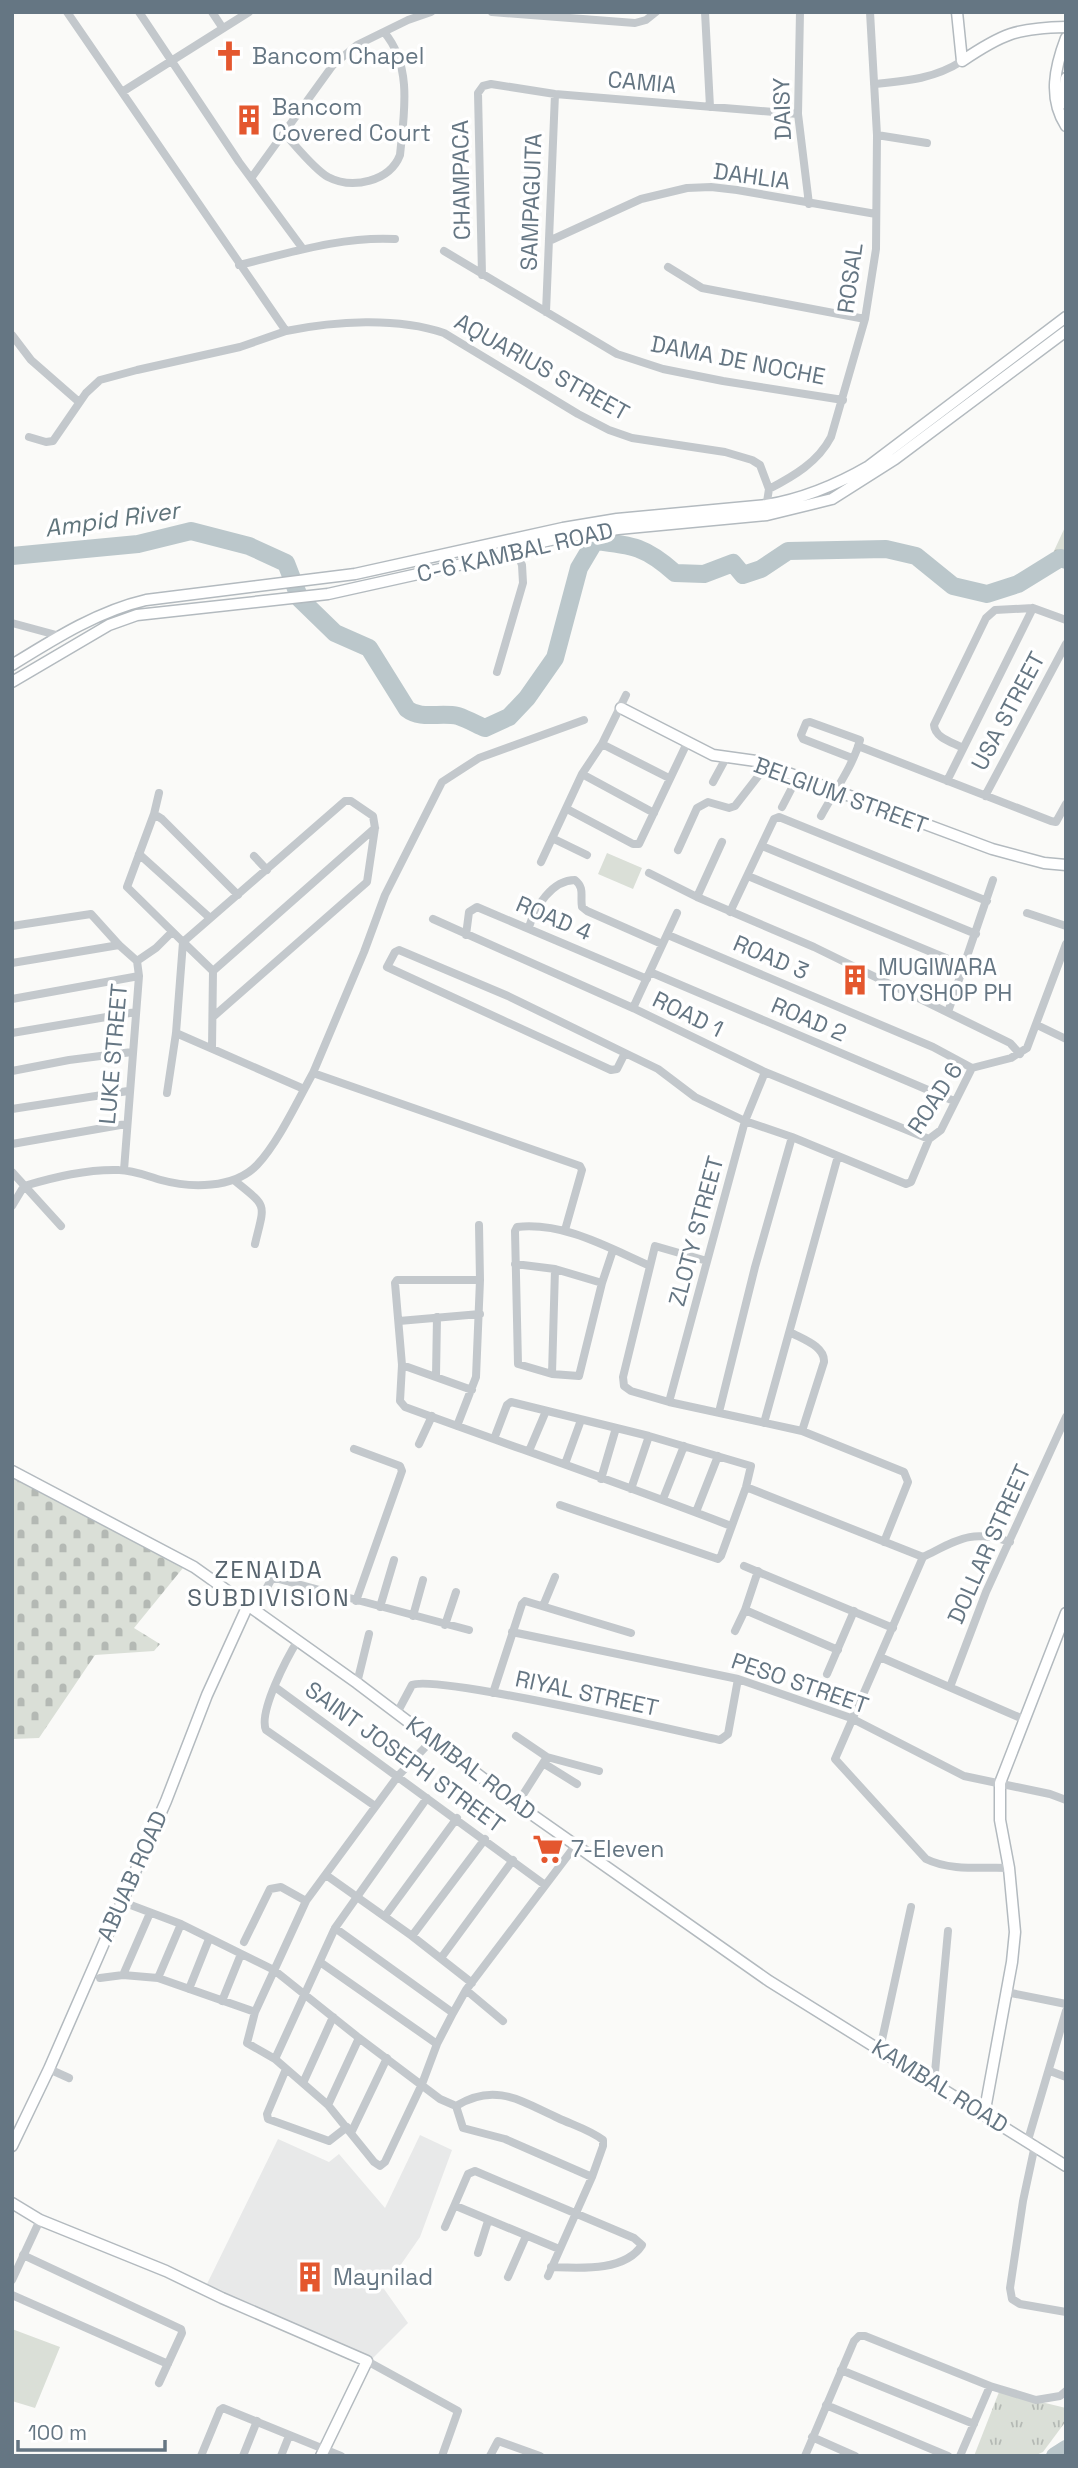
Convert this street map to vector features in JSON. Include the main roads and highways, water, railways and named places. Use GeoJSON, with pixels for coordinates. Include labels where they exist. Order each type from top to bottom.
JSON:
{"type":"FeatureCollection","features":[{"type":"Feature","properties":{"kind":"main road"},"geometry":{"type":"LineString","coordinates":[[957,12],[962,61],[1002,35],[1017,30],[1066,27]]}},
{"type":"Feature","properties":{"kind":"main road"},"geometry":{"type":"LineString","coordinates":[[1066,38],[1054,91],[1057,108],[1066,126]]}},
{"type":"Feature","properties":{"kind":"main road"},"geometry":{"type":"LineString","coordinates":[[1066,78],[1066,104]]}},
{"type":"Feature","properties":{"kind":"main road","name":"C-6 KAMBAL ROAD"},"geometry":{"type":"LineString","coordinates":[[766,510],[829,486],[869,466],[1066,317]]}},
{"type":"Feature","properties":{"kind":"main road","name":"C-6 KAMBAL ROAD"},"geometry":{"type":"LineString","coordinates":[[12,665],[98,617],[128,604],[374,571],[513,544],[832,499],[895,459],[1066,331]]}},
{"type":"Feature","properties":{"kind":"main road","name":"C-6 KAMBAL ROAD"},"geometry":{"type":"LineString","coordinates":[[12,682],[123,619],[155,611],[328,594],[472,562],[513,544]]}},
{"type":"Feature","properties":{"kind":"main road","name":"BELGIUM STREET"},"geometry":{"type":"LineString","coordinates":[[621,708],[713,755],[756,761],[992,849],[1044,863],[1066,864]]}},
{"type":"Feature","properties":{"kind":"main road","name":"KAMBAL ROAD"},"geometry":{"type":"LineString","coordinates":[[12,1471],[194,1567],[357,1683],[575,1846],[769,1981],[1066,2166]]}},
{"type":"Feature","properties":{"kind":"main road","name":"ABUAB ROAD"},"geometry":{"type":"LineString","coordinates":[[12,2146],[166,1801],[207,1695],[252,1607]]}},
{"type":"Feature","properties":{"kind":"main road"},"geometry":{"type":"LineString","coordinates":[[984,2115],[1015,1932],[1009,1868],[1000,1820],[1000,1783],[1066,1613]]}},
{"type":"Feature","properties":{"kind":"main road"},"geometry":{"type":"LineString","coordinates":[[12,2203],[40,2220],[166,2271],[367,2361],[322,2452]]}},
{"type":"Feature","properties":{"kind":"waterway","name":"Ampid River"},"geometry":{"type":"LineString","coordinates":[[12,556],[138,544],[191,531],[249,546],[286,563],[300,599],[335,633],[369,648],[407,709],[425,715],[458,716],[485,728],[509,717],[527,698],[555,658],[579,568],[595,541],[638,549],[656,558],[675,573],[704,574],[733,563],[743,575],[761,569],[788,551],[886,549],[916,556],[953,586],[987,594],[1018,584],[1061,558],[1066,560]]}},
{"type":"Feature","properties":{"kind":"waterway","name":"Ampid River"},"geometry":{"type":"LineString","coordinates":[[1055,2456],[1066,2449]]}},
{"type":"Feature","properties":{"kind":"place","name":"Bancom Chapel"},"geometry":{"type":"Point","coordinates":[229,56]}},
{"type":"Feature","properties":{"kind":"place","name":"Bancom Covered Court"},"geometry":{"type":"Point","coordinates":[249,120]}},
{"type":"Feature","properties":{"kind":"place","name":"MUGIWARA TOYSHOP PH"},"geometry":{"type":"Point","coordinates":[855,980]}},
{"type":"Feature","properties":{"kind":"place","name":"7-Eleven"},"geometry":{"type":"Point","coordinates":[548,1849]}},
{"type":"Feature","properties":{"kind":"place","name":"Maynilad"},"geometry":{"type":"Point","coordinates":[310,2277]}},
{"type":"Feature","properties":{"kind":"district","name":"ZENAIDA SUBDIVISION"},"geometry":{"type":"Point","coordinates":[269,1583]}}]}
